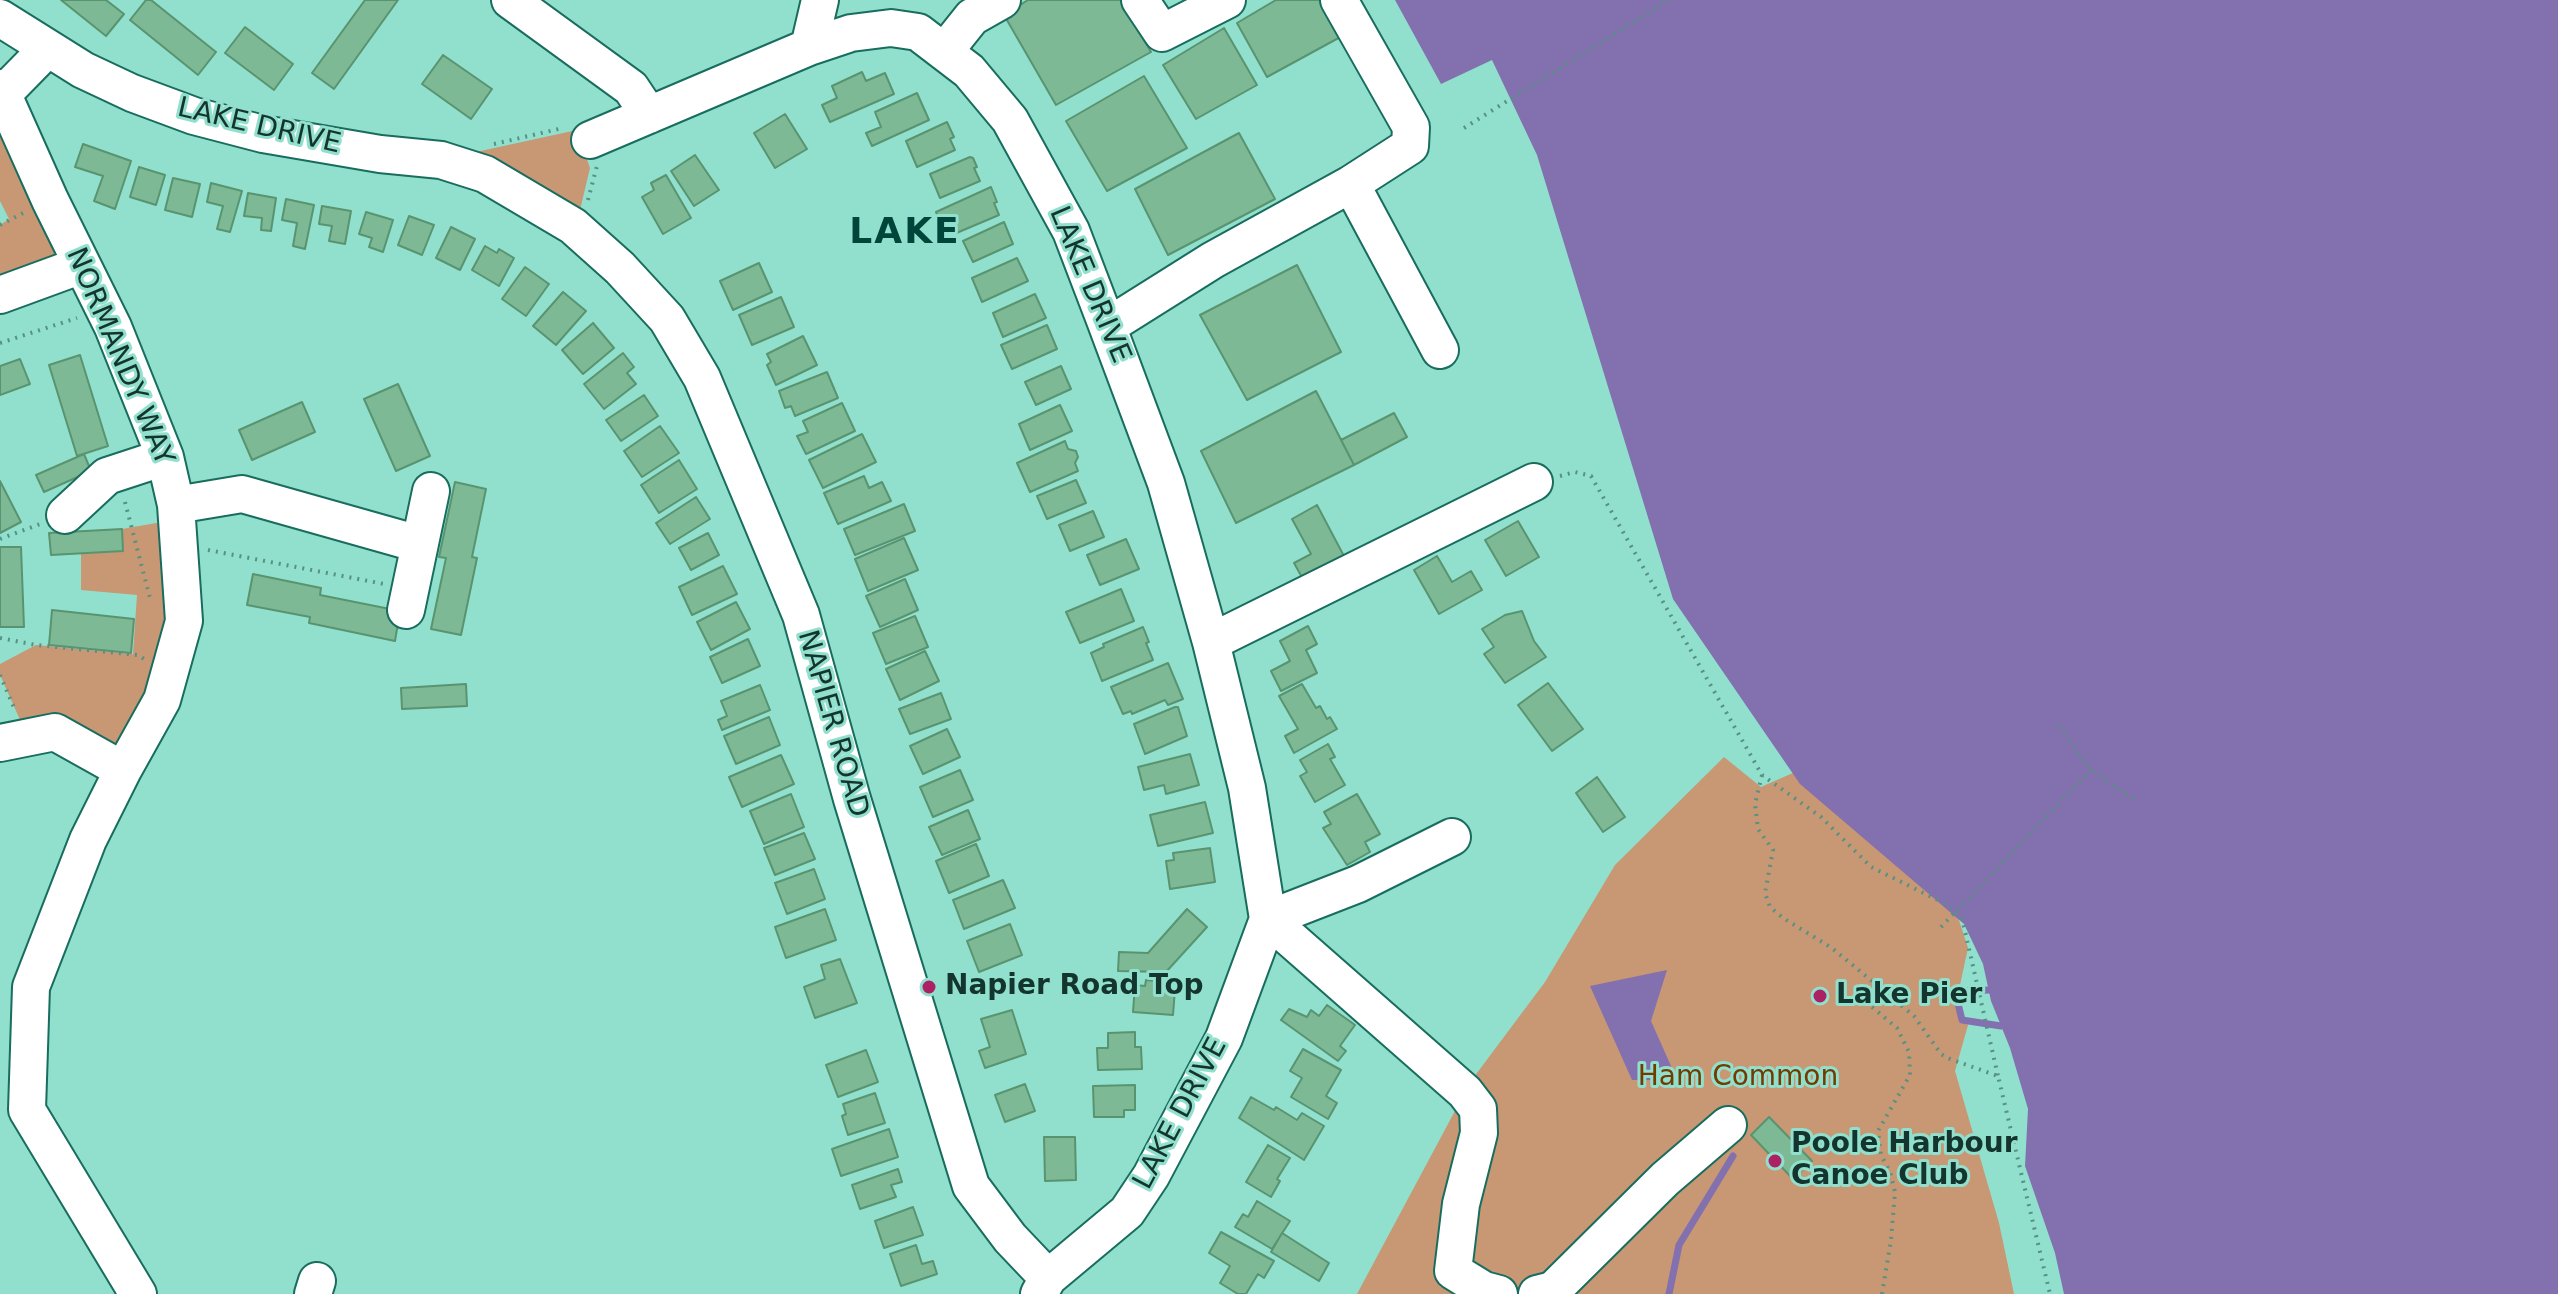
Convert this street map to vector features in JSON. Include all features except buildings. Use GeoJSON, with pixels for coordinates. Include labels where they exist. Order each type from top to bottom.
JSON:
{"type":"FeatureCollection","features":[{"type":"Feature","properties":{"kind":"street"},"geometry":{"type":"LineString","coordinates":[[510,0],[631,88],[649,115]]}},
{"type":"Feature","properties":{"kind":"street"},"geometry":{"type":"LineString","coordinates":[[809,47],[820,0]]}},
{"type":"Feature","properties":{"kind":"street"},"geometry":{"type":"LineString","coordinates":[[944,52],[972,17],[1002,0]]}},
{"type":"Feature","properties":{"kind":"street"},"geometry":{"type":"LineString","coordinates":[[1140,0],[1162,33],[1227,0]]}},
{"type":"Feature","properties":{"kind":"street"},"geometry":{"type":"LineString","coordinates":[[1108,326],[1213,260],[1351,184],[1410,146],[1411,127],[1339,0]]}},
{"type":"Feature","properties":{"kind":"street","name":"LAKE DRIVE"},"geometry":{"type":"LineString","coordinates":[[0,18],[83,70],[132,93],[194,116],[263,134],[452,163],[485,174],[531,200]]}},
{"type":"Feature","properties":{"kind":"street","name":"LAKE DRIVE"},"geometry":{"type":"LineString","coordinates":[[590,140],[809,47],[851,33],[891,28],[918,32],[969,71],[1010,120],[1071,231],[1166,483],[1211,642],[1247,788],[1268,919],[1224,1038],[1151,1176],[1127,1212],[1044,1286]]}},
{"type":"Feature","properties":{"kind":"street","name":"NORMANDY WAY"},"geometry":{"type":"LineString","coordinates":[[47,49],[1,93],[103,309],[165,457],[176,505],[184,621],[162,700],[88,840],[31,987],[27,1110],[138,1294]]}},
{"type":"Feature","properties":{"kind":"street"},"geometry":{"type":"LineString","coordinates":[[1351,184],[1440,350]]}},
{"type":"Feature","properties":{"kind":"street","name":"NAPIER ROAD"},"geometry":{"type":"LineString","coordinates":[[531,200],[573,226],[620,268],[667,319],[702,378],[801,615],[852,799],[971,1186],[1044,1286]]}},
{"type":"Feature","properties":{"kind":"street"},"geometry":{"type":"LineString","coordinates":[[0,295],[82,265]]}},
{"type":"Feature","properties":{"kind":"street"},"geometry":{"type":"LineString","coordinates":[[65,515],[107,476],[165,457]]}},
{"type":"Feature","properties":{"kind":"street"},"geometry":{"type":"LineString","coordinates":[[1211,642],[1534,482]]}},
{"type":"Feature","properties":{"kind":"street"},"geometry":{"type":"LineString","coordinates":[[408,600],[431,491]]}},
{"type":"Feature","properties":{"kind":"street"},"geometry":{"type":"LineString","coordinates":[[176,505],[242,494],[419,544]]}},
{"type":"Feature","properties":{"kind":"street"},"geometry":{"type":"LineString","coordinates":[[14,740],[55,732],[123,770]]}},
{"type":"Feature","properties":{"kind":"street"},"geometry":{"type":"LineString","coordinates":[[1452,837],[1358,884],[1268,919],[1465,1092],[1478,1109],[1479,1133],[1461,1204],[1453,1271],[1484,1290],[1499,1294]]}},
{"type":"Feature","properties":{"kind":"street"},"geometry":{"type":"LineString","coordinates":[[1537,1294],[1553,1290],[1665,1179],[1728,1125]]}},
{"type":"Feature","properties":{"kind":"path"},"geometry":{"type":"LineString","coordinates":[[1464,128],[1669,0]]}},
{"type":"Feature","properties":{"kind":"path"},"geometry":{"type":"LineString","coordinates":[[483,146],[584,124],[597,166],[589,198],[573,226]]}},
{"type":"Feature","properties":{"kind":"path"},"geometry":{"type":"LineString","coordinates":[[0,343],[103,309]]}},
{"type":"Feature","properties":{"kind":"path"},"geometry":{"type":"LineString","coordinates":[[1534,482],[1575,472],[1591,476],[1762,775],[1821,817],[1871,867],[1948,905],[1962,918],[2050,1294]]}},
{"type":"Feature","properties":{"kind":"path"},"geometry":{"type":"LineString","coordinates":[[116,473],[154,616]]}},
{"type":"Feature","properties":{"kind":"path"},"geometry":{"type":"LineString","coordinates":[[0,539],[65,515]]}},
{"type":"Feature","properties":{"kind":"path"},"geometry":{"type":"LineString","coordinates":[[179,545],[408,600]]}},
{"type":"Feature","properties":{"kind":"path"},"geometry":{"type":"LineString","coordinates":[[0,638],[36,645],[138,655],[169,677]]}},
{"type":"Feature","properties":{"kind":"path"},"geometry":{"type":"LineString","coordinates":[[0,675],[14,740]]}},
{"type":"Feature","properties":{"kind":"path"},"geometry":{"type":"LineString","coordinates":[[2059,726],[2091,770],[2138,802]]}},
{"type":"Feature","properties":{"kind":"path"},"geometry":{"type":"LineString","coordinates":[[1941,927],[2091,770]]}},
{"type":"Feature","properties":{"kind":"path"},"geometry":{"type":"LineString","coordinates":[[1762,775],[1755,804],[1758,829],[1773,850],[1765,893],[1770,907],[1832,948],[1914,1016],[1941,1054],[1998,1076]]}},
{"type":"Feature","properties":{"kind":"path"},"geometry":{"type":"LineString","coordinates":[[1872,1007],[1897,1028],[1909,1052],[1910,1075],[1878,1131],[1881,1155],[1890,1172],[1895,1192],[1882,1294]]}},
{"type":"Feature","properties":{"kind":"green space"},"geometry":{"type":"Polygon","coordinates":[[[0,126],[66,249],[48,260],[0,277],[0,225],[9,219],[0,201],[0,126]]]}},
{"type":"Feature","properties":{"kind":"green space"},"geometry":{"type":"Polygon","coordinates":[[[577,130],[590,168],[580,210],[550,190],[476,152],[577,130]]]}},
{"type":"Feature","properties":{"kind":"green space"},"geometry":{"type":"Polygon","coordinates":[[[168,521],[175,594],[150,678],[119,749],[21,722],[0,675],[0,664],[36,645],[133,654],[137,595],[81,590],[81,553],[123,551],[122,529],[168,521]]]}},
{"type":"Feature","properties":{"kind":"green space","name":"Ham Common"},"geometry":{"type":"Polygon","coordinates":[[[1724,757],[1761,787],[1818,762],[1957,914],[1968,948],[1957,999],[1968,1025],[1955,1071],[1999,1223],[2014,1294],[1357,1294],[1471,1081],[1545,982],[1615,865],[1724,757]]]}},
{"type":"Feature","properties":{"kind":"shaded area"},"geometry":{"type":"Polygon","coordinates":[[[1395,0],[2558,0],[2558,1294],[2064,1294],[2055,1253],[2025,1166],[2028,1109],[2010,1048],[1991,1001],[1983,964],[1964,924],[1800,784],[1673,599],[1537,155],[1492,60],[1441,84],[1395,0]]]}},
{"type":"Feature","properties":{"kind":"shaded area"},"geometry":{"type":"Polygon","coordinates":[[[1667,970],[1651,1021],[1675,1075],[1632,1080],[1590,986],[1667,970]]]}},
{"type":"Feature","properties":{"kind":"waterway"},"geometry":{"type":"LineString","coordinates":[[1989,990],[1955,991],[1962,1020],[2001,1026]]}},
{"type":"Feature","properties":{"kind":"waterway"},"geometry":{"type":"LineString","coordinates":[[1669,1294],[1679,1245],[1733,1156]]}},
{"type":"Feature","properties":{"kind":"place","name":"Napier Road Top"},"geometry":{"type":"Point","coordinates":[929,987]}},
{"type":"Feature","properties":{"kind":"place","name":"Lake Pier"},"geometry":{"type":"Point","coordinates":[1820,996]}},
{"type":"Feature","properties":{"kind":"place","name":"Poole Harbour Canoe Club"},"geometry":{"type":"Point","coordinates":[1775,1161]}},
{"type":"Feature","properties":{"kind":"district","name":"LAKE"},"geometry":{"type":"Point","coordinates":[905,234]}}]}
